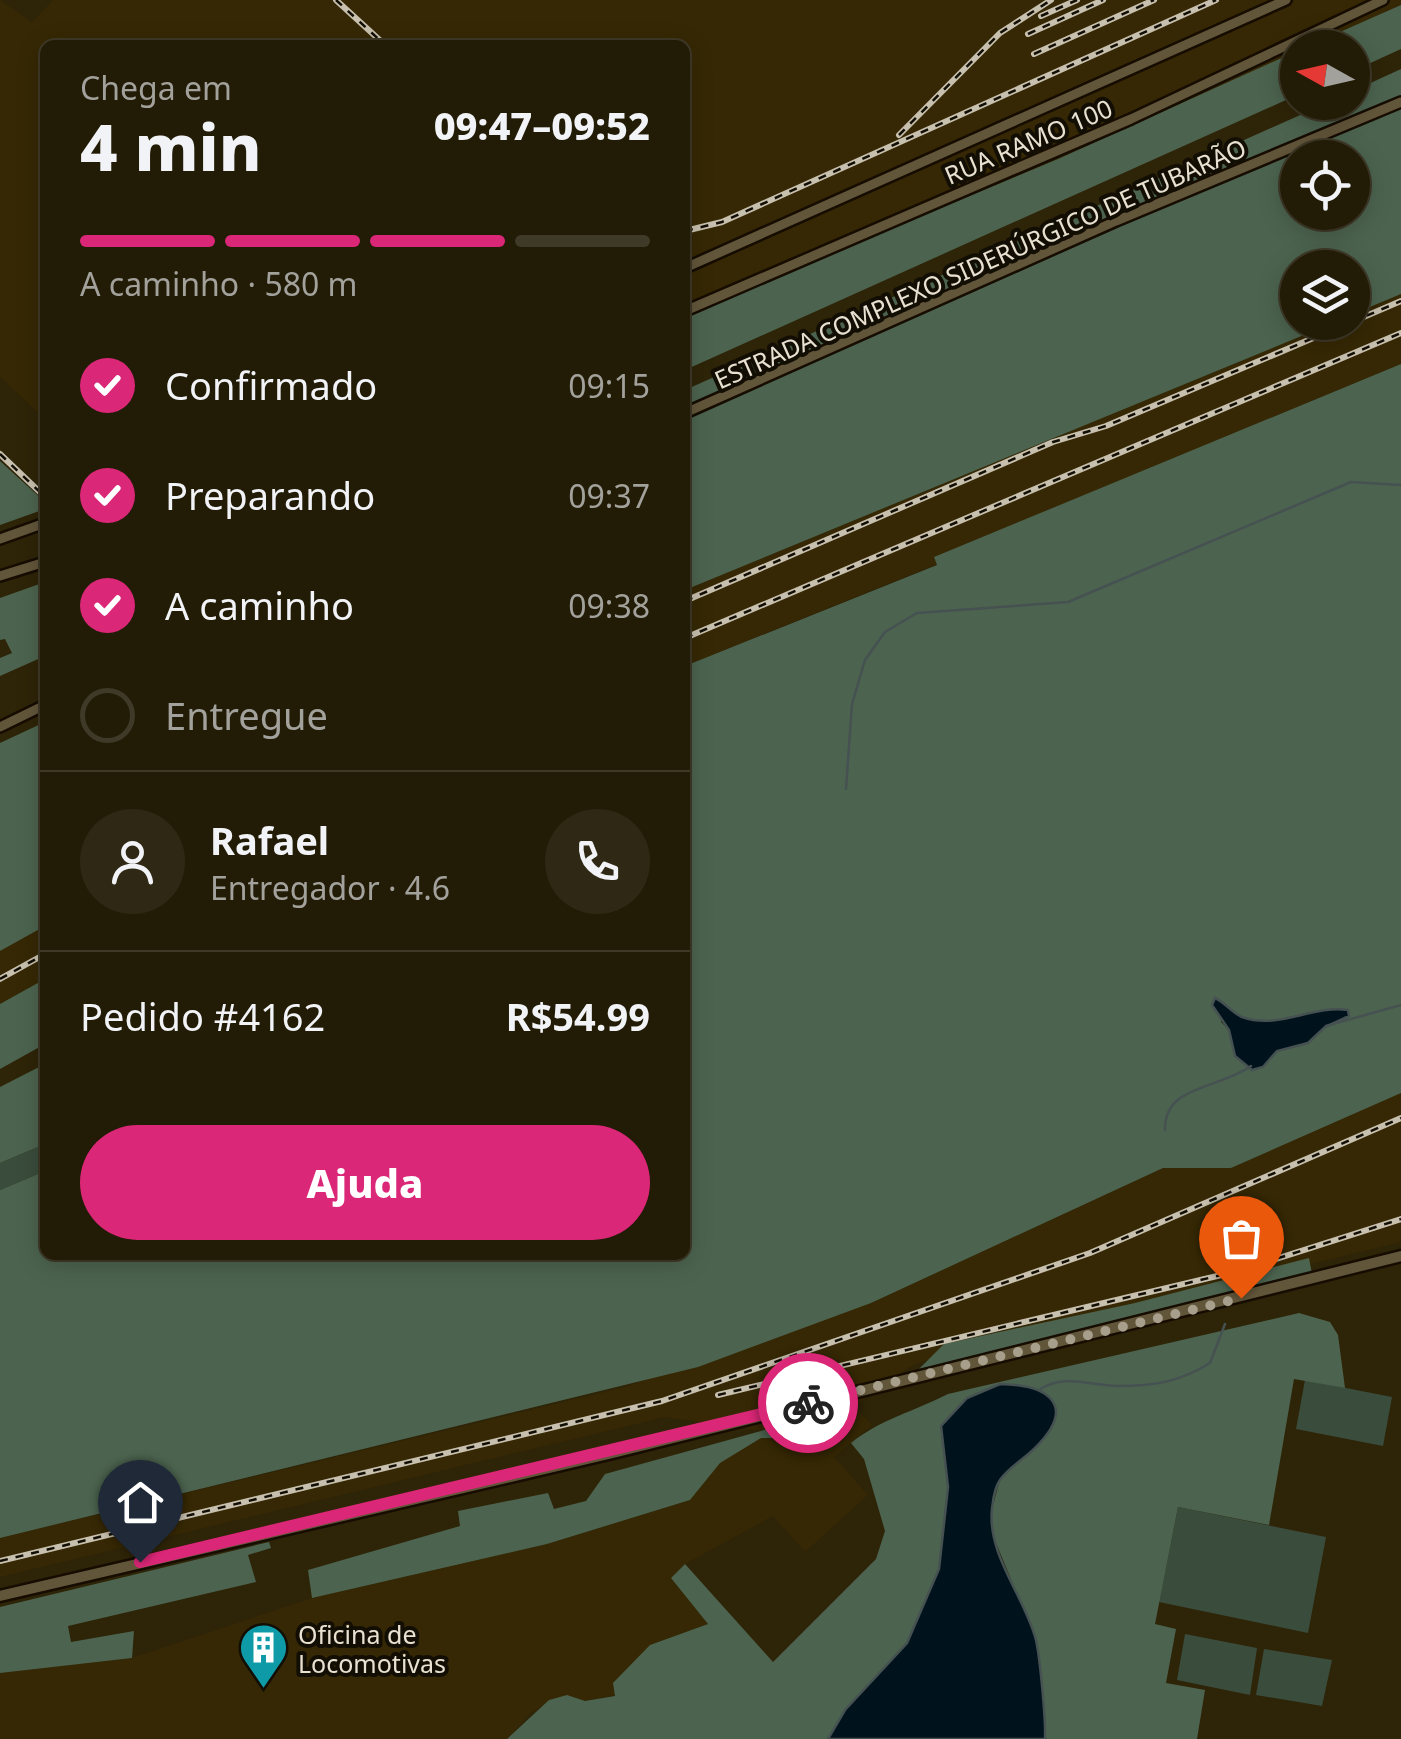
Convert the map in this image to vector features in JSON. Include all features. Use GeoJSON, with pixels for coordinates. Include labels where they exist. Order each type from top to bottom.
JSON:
{"type":"FeatureCollection","features":[{"type":"Feature","properties":{"kind":"street","name":"RUA RAMO 100"},"geometry":{"type":"LineString","coordinates":[[690,266],[1286,0]]}},
{"type":"Feature","properties":{"kind":"street","name":"RUA RAMO 100"},"geometry":{"type":"LineString","coordinates":[[690,309],[1130,119],[1382,0]]}},
{"type":"Feature","properties":{"kind":"street","name":"ESTRADA COMPLEXO SIDERÚRGICO DE TUBARÃO"},"geometry":{"type":"LineString","coordinates":[[690,411],[1116,220],[1401,102]]}},
{"type":"Feature","properties":{"kind":"street"},"geometry":{"type":"LineString","coordinates":[[0,539],[40,525]]}},
{"type":"Feature","properties":{"kind":"street"},"geometry":{"type":"LineString","coordinates":[[0,576],[40,564]]}},
{"type":"Feature","properties":{"kind":"street"},"geometry":{"type":"LineString","coordinates":[[0,727],[40,707]]}},
{"type":"Feature","properties":{"kind":"street"},"geometry":{"type":"LineString","coordinates":[[0,1596],[756,1418],[1401,1256]]}},
{"type":"Feature","properties":{"kind":"shaded area"},"geometry":{"type":"Polygon","coordinates":[[[0,0],[32,22],[53,0],[1401,0],[1401,5],[1345,30],[1280,30],[1280,59],[1058,159],[690,313],[690,40],[40,40],[40,414],[0,377],[0,0]]]}},
{"type":"Feature","properties":{"kind":"shaded area"},"geometry":{"type":"Polygon","coordinates":[[[1401,294],[1401,364],[935,557],[937,564],[690,664],[690,588],[1292,340],[1370,340],[1370,307],[1401,294]]]}},
{"type":"Feature","properties":{"kind":"shaded area"},"geometry":{"type":"Polygon","coordinates":[[[40,929],[40,982],[0,1004],[0,951],[40,929]]]}},
{"type":"Feature","properties":{"kind":"shaded area"},"geometry":{"type":"Polygon","coordinates":[[[1401,1093],[1401,1242],[936,1356],[908,1368],[854,1406],[872,1425],[834,1457],[868,1495],[805,1552],[773,1516],[685,1564],[671,1578],[708,1624],[650,1645],[615,1695],[585,1701],[567,1695],[532,1712],[507,1739],[0,1739],[0,1673],[132,1658],[312,1598],[547,1544],[690,1500],[720,1463],[761,1438],[792,1435],[665,1417],[0,1577],[0,1538],[625,1387],[871,1303],[1163,1168],[1231,1168],[1401,1093]]]}},
{"type":"Feature","properties":{"kind":"green space"},"geometry":{"type":"Polygon","coordinates":[[[1401,5],[1401,49],[1370,63],[1370,30],[1344,30],[1401,5]]]}},
{"type":"Feature","properties":{"kind":"green space"},"geometry":{"type":"Polygon","coordinates":[[[1280,59],[1280,103],[690,368],[690,313],[1058,159],[1280,59]]]}},
{"type":"Feature","properties":{"kind":"green space"},"geometry":{"type":"Polygon","coordinates":[[[1401,69],[1401,294],[1370,307],[1370,250],[1280,250],[1280,340],[1292,340],[690,588],[690,388],[1289,120],[1370,120],[1370,83],[1401,69]]]}},
{"type":"Feature","properties":{"kind":"green space"},"geometry":{"type":"Polygon","coordinates":[[[1401,364],[1401,1093],[1231,1168],[1163,1168],[871,1303],[698,1367],[0,1538],[0,1190],[40,1173],[40,1260],[690,1260],[690,664],[937,565],[934,557],[1401,364]],[[1225,1004],[1221,1022],[1229,1030],[1235,1056],[1294,1045],[1349,1015],[1348,1010],[1333,1010],[1283,1020],[1251,1021],[1237,1016],[1225,1004]]]}},
{"type":"Feature","properties":{"kind":"green space"},"geometry":{"type":"Polygon","coordinates":[[[0,461],[40,497],[40,511],[0,525],[0,461]]]}},
{"type":"Feature","properties":{"kind":"green space"},"geometry":{"type":"Polygon","coordinates":[[[40,584],[40,658],[0,676],[0,658],[12,653],[5,639],[0,640],[0,598],[40,584]]]}},
{"type":"Feature","properties":{"kind":"green space"},"geometry":{"type":"Polygon","coordinates":[[[40,724],[40,929],[0,951],[0,743],[40,724]]]}},
{"type":"Feature","properties":{"kind":"green space"},"geometry":{"type":"Polygon","coordinates":[[[40,982],[40,1047],[0,1069],[0,1004],[40,982]]]}},
{"type":"Feature","properties":{"kind":"green space"},"geometry":{"type":"Polygon","coordinates":[[[40,1067],[40,1146],[0,1163],[0,1087],[40,1067]]]}},
{"type":"Feature","properties":{"kind":"green space"},"geometry":{"type":"Polygon","coordinates":[[[40,1146],[40,1173],[0,1190],[0,1163],[40,1146]]]}},
{"type":"Feature","properties":{"kind":"green space"},"geometry":{"type":"Polygon","coordinates":[[[1309,1258],[1313,1279],[919,1369],[944,1344],[1135,1303],[1309,1258]]]}},
{"type":"Feature","properties":{"kind":"green space"},"geometry":{"type":"Polygon","coordinates":[[[1299,1313],[1330,1322],[1338,1335],[1345,1388],[1294,1379],[1269,1525],[1178,1507],[1155,1624],[1176,1629],[1166,1683],[1205,1690],[1197,1739],[1045,1739],[1036,1640],[992,1533],[991,1513],[1000,1479],[1054,1424],[942,1426],[948,1487],[939,1569],[907,1643],[845,1710],[828,1739],[507,1739],[549,1700],[567,1695],[585,1701],[615,1696],[613,1683],[650,1645],[708,1624],[671,1578],[685,1564],[773,1662],[876,1559],[885,1531],[864,1459],[851,1443],[873,1428],[948,1394],[1299,1313]]]}},
{"type":"Feature","properties":{"kind":"green space"},"geometry":{"type":"Polygon","coordinates":[[[1305,1380],[1392,1397],[1383,1446],[1296,1429],[1305,1380]]]}},
{"type":"Feature","properties":{"kind":"green space"},"geometry":{"type":"Polygon","coordinates":[[[850,1398],[789,1438],[761,1438],[720,1463],[690,1500],[547,1544],[312,1598],[308,1570],[460,1526],[458,1511],[548,1493],[554,1509],[586,1501],[605,1474],[761,1431],[850,1398]]]}},
{"type":"Feature","properties":{"kind":"green space"},"geometry":{"type":"Polygon","coordinates":[[[1178,1507],[1326,1537],[1308,1633],[1159,1602],[1178,1507]]]}},
{"type":"Feature","properties":{"kind":"green space"},"geometry":{"type":"Polygon","coordinates":[[[269,1542],[271,1548],[248,1555],[256,1582],[68,1626],[71,1642],[134,1631],[132,1658],[0,1673],[0,1607],[269,1542]]]}},
{"type":"Feature","properties":{"kind":"green space"},"geometry":{"type":"Polygon","coordinates":[[[1185,1634],[1257,1648],[1250,1695],[1177,1680],[1185,1634]]]}},
{"type":"Feature","properties":{"kind":"green space"},"geometry":{"type":"Polygon","coordinates":[[[1264,1649],[1332,1660],[1322,1706],[1256,1695],[1264,1649]]]}},
{"type":"Feature","properties":{"kind":"water"},"geometry":{"type":"Polygon","coordinates":[[[1215,998],[1238,1015],[1256,1020],[1334,1009],[1348,1010],[1349,1016],[1325,1027],[1308,1043],[1277,1051],[1263,1067],[1252,1070],[1235,1056],[1229,1030],[1212,1005],[1215,998]]]}},
{"type":"Feature","properties":{"kind":"water"},"geometry":{"type":"Polygon","coordinates":[[[1000,1384],[1018,1385],[1044,1394],[1056,1410],[1047,1434],[1000,1480],[992,1509],[995,1543],[1036,1640],[1045,1739],[828,1739],[845,1710],[907,1643],[939,1569],[948,1487],[941,1426],[967,1398],[1000,1384]]]}},
{"type":"Feature","properties":{"kind":"waterway"},"geometry":{"type":"LineString","coordinates":[[846,789],[852,704],[865,660],[885,632],[917,613],[1068,602],[1351,482],[1401,485]]}},
{"type":"Feature","properties":{"kind":"waterway"},"geometry":{"type":"LineString","coordinates":[[1326,1026],[1401,1005]]}},
{"type":"Feature","properties":{"kind":"waterway"},"geometry":{"type":"LineString","coordinates":[[1165,1130],[1167,1115],[1183,1096],[1251,1066]]}},
{"type":"Feature","properties":{"kind":"waterway"},"geometry":{"type":"LineString","coordinates":[[1039,1390],[1068,1381],[1131,1386],[1177,1379],[1210,1363],[1225,1324]]}},
{"type":"Feature","properties":{"kind":"railway"},"geometry":{"type":"LineString","coordinates":[[336,0],[380,40]]}},
{"type":"Feature","properties":{"kind":"railway"},"geometry":{"type":"LineString","coordinates":[[899,135],[1000,33],[1051,0]]}},
{"type":"Feature","properties":{"kind":"railway"},"geometry":{"type":"LineString","coordinates":[[1041,16],[1077,0]]}},
{"type":"Feature","properties":{"kind":"railway"},"geometry":{"type":"LineString","coordinates":[[1028,34],[1103,0]]}},
{"type":"Feature","properties":{"kind":"railway"},"geometry":{"type":"LineString","coordinates":[[1034,54],[1154,0]]}},
{"type":"Feature","properties":{"kind":"railway"},"geometry":{"type":"LineString","coordinates":[[690,230],[722,222],[1216,0]]}},
{"type":"Feature","properties":{"kind":"railway"},"geometry":{"type":"LineString","coordinates":[[1370,314],[1401,301]]}},
{"type":"Feature","properties":{"kind":"railway"},"geometry":{"type":"LineString","coordinates":[[690,636],[1401,333]]}},
{"type":"Feature","properties":{"kind":"railway"},"geometry":{"type":"LineString","coordinates":[[690,599],[1053,442],[1106,426],[1309,340]]}},
{"type":"Feature","properties":{"kind":"railway"},"geometry":{"type":"LineString","coordinates":[[0,454],[40,492]]}},
{"type":"Feature","properties":{"kind":"railway"},"geometry":{"type":"LineString","coordinates":[[0,979],[40,957]]}},
{"type":"Feature","properties":{"kind":"railway"},"geometry":{"type":"LineString","coordinates":[[0,1561],[662,1401],[1090,1253],[1401,1118]]}},
{"type":"Feature","properties":{"kind":"railway"},"geometry":{"type":"LineString","coordinates":[[718,1395],[1238,1271],[1401,1219]]}},
{"type":"Feature","properties":{"kind":"way so far"},"geometry":{"type":"LineString","coordinates":[[808,1403],[1241,1298]]}},
{"type":"Feature","properties":{"kind":"place","name":"Oficina de Locomotivas"},"geometry":{"type":"Point","coordinates":[263,1690]}},
{"type":"Feature","properties":{"kind":"route"},"geometry":{"type":"LineString","coordinates":[[140,1562],[808,1403]]}}]}
